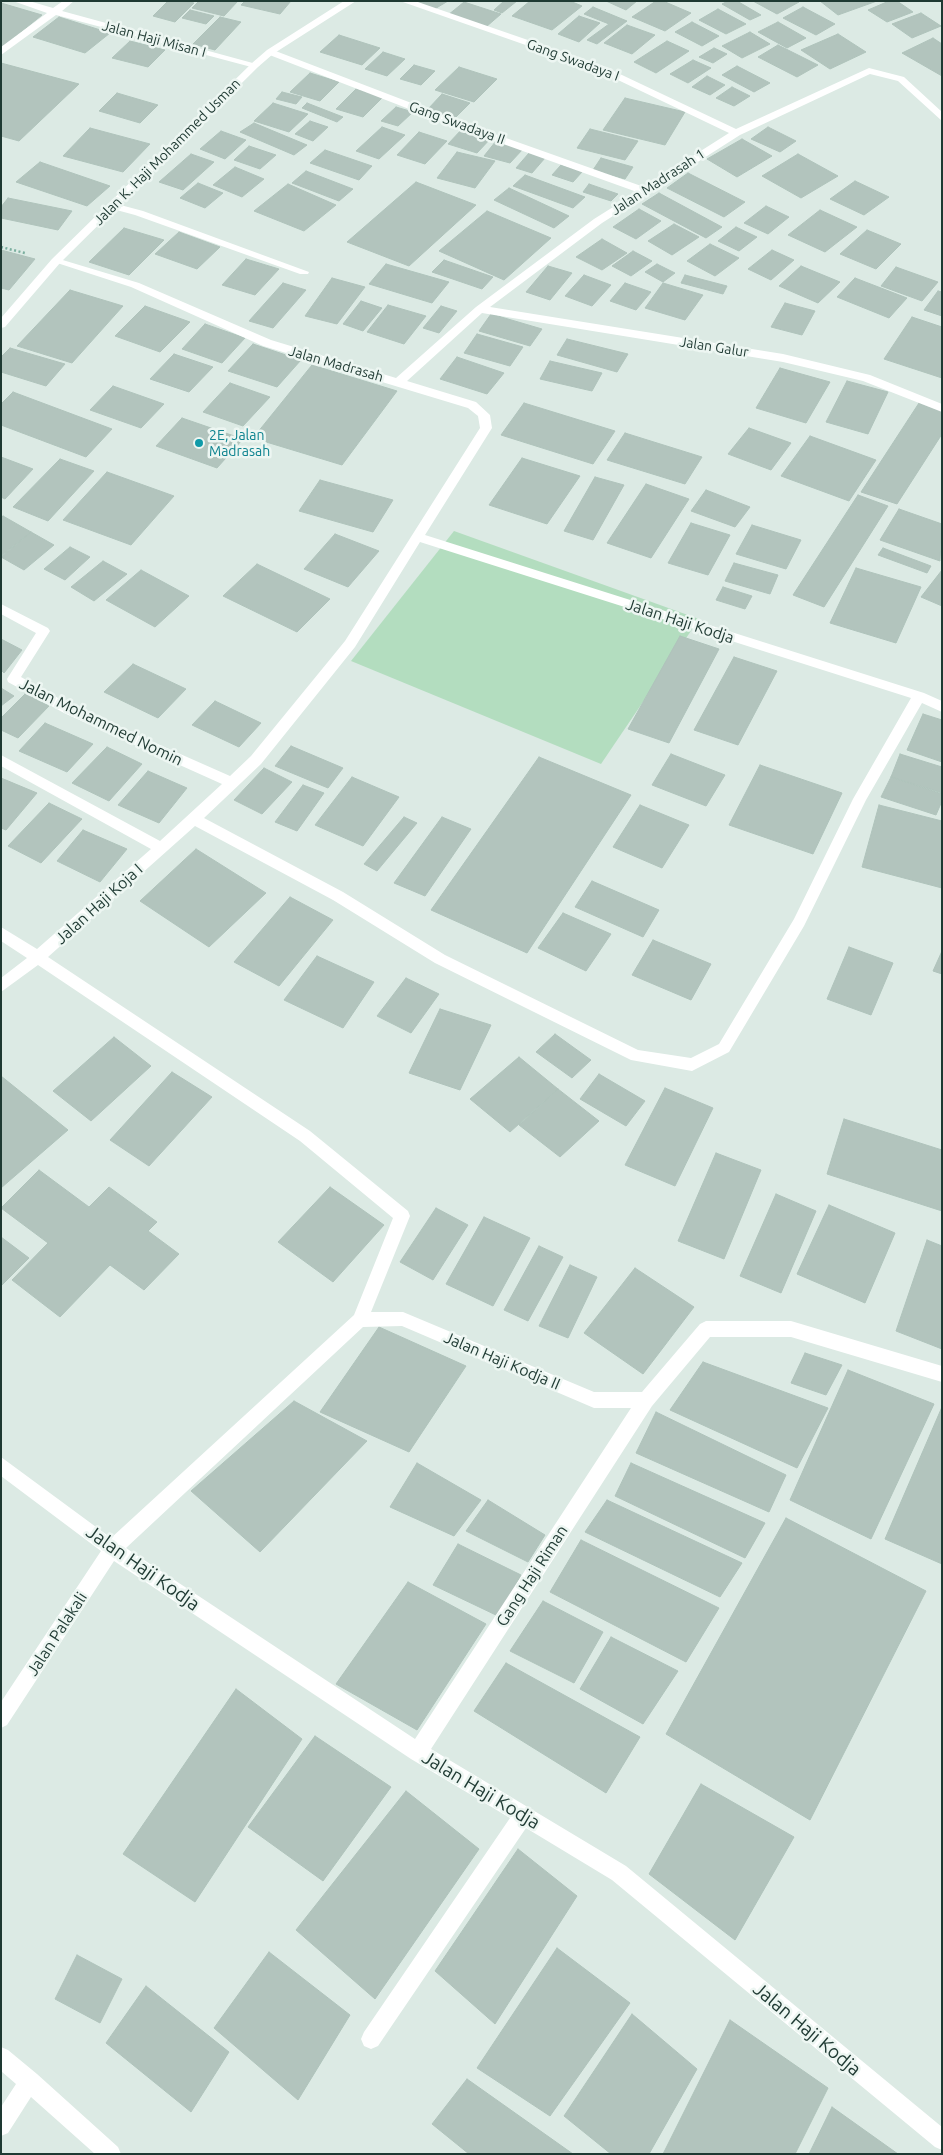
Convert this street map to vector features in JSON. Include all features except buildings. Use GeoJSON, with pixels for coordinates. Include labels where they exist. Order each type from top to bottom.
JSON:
{"type":"FeatureCollection","features":[{"type":"Feature","properties":{"kind":"street","name":"Jalan Haji Misan I"},"geometry":{"type":"LineString","coordinates":[[18,1],[255,65]]}},
{"type":"Feature","properties":{"kind":"street"},"geometry":{"type":"LineString","coordinates":[[1,52],[70,1]]}},
{"type":"Feature","properties":{"kind":"street","name":"Jalan K. Haji Mohammed Usman"},"geometry":{"type":"LineString","coordinates":[[1,324],[56,261],[255,65],[270,52],[351,1]]}},
{"type":"Feature","properties":{"kind":"street","name":"Gang Swadaya I"},"geometry":{"type":"LineString","coordinates":[[405,1],[600,68],[736,133]]}},
{"type":"Feature","properties":{"kind":"street","name":"Gang Swadaya II"},"geometry":{"type":"LineString","coordinates":[[270,52],[457,124],[644,191]]}},
{"type":"Feature","properties":{"kind":"street","name":"Jalan Madrasah 1"},"geometry":{"type":"LineString","coordinates":[[399,382],[480,309],[598,221],[736,133],[869,71],[901,79],[942,118]]}},
{"type":"Feature","properties":{"kind":"street"},"geometry":{"type":"LineString","coordinates":[[113,206],[139,213],[304,272]]}},
{"type":"Feature","properties":{"kind":"street","name":"Jalan Madrasah"},"geometry":{"type":"LineString","coordinates":[[56,261],[135,285],[267,343],[472,405],[484,415],[486,428],[350,644],[256,760],[232,783]]}},
{"type":"Feature","properties":{"kind":"street","name":"Jalan Galur"},"geometry":{"type":"LineString","coordinates":[[480,309],[784,358],[866,378],[942,408]]}},
{"type":"Feature","properties":{"kind":"street","name":"Jalan Haji Kodja"},"geometry":{"type":"LineString","coordinates":[[418,537],[919,696],[942,707]]}},
{"type":"Feature","properties":{"kind":"street","name":"Jalan Mohammed Nomin"},"geometry":{"type":"LineString","coordinates":[[1,608],[44,631],[13,679],[69,710],[232,783]]}},
{"type":"Feature","properties":{"kind":"street"},"geometry":{"type":"LineString","coordinates":[[194,819],[338,896],[449,964],[636,1056],[692,1065],[724,1048],[799,922],[860,799],[919,696]]}},
{"type":"Feature","properties":{"kind":"street"},"geometry":{"type":"LineString","coordinates":[[1,760],[161,848]]}},
{"type":"Feature","properties":{"kind":"street","name":"Jalan Haji Koja I"},"geometry":{"type":"LineString","coordinates":[[1,986],[38,958],[232,783]]}},
{"type":"Feature","properties":{"kind":"street"},"geometry":{"type":"LineString","coordinates":[[1,933],[305,1136],[402,1216],[360,1320],[112,1549]]}},
{"type":"Feature","properties":{"kind":"street","name":"Jalan Haji Kodja II"},"geometry":{"type":"LineString","coordinates":[[360,1320],[403,1319],[594,1400],[646,1400]]}},
{"type":"Feature","properties":{"kind":"street"},"geometry":{"type":"LineString","coordinates":[[646,1400],[706,1329],[791,1329],[942,1374]]}},
{"type":"Feature","properties":{"kind":"street","name":"Gang Haji Riman"},"geometry":{"type":"LineString","coordinates":[[418,1752],[646,1400]]}},
{"type":"Feature","properties":{"kind":"street","name":"Jalan Haji Kodja"},"geometry":{"type":"LineString","coordinates":[[1,1465],[112,1549],[418,1752],[618,1873],[942,2140]]}},
{"type":"Feature","properties":{"kind":"street","name":"Jalan Palakali"},"geometry":{"type":"LineString","coordinates":[[1,1719],[112,1549]]}},
{"type":"Feature","properties":{"kind":"street"},"geometry":{"type":"LineString","coordinates":[[371,2039],[524,1815]]}},
{"type":"Feature","properties":{"kind":"street"},"geometry":{"type":"LineString","coordinates":[[1,2057],[30,2080],[111,2154]]}},
{"type":"Feature","properties":{"kind":"street"},"geometry":{"type":"LineString","coordinates":[[1,2126],[30,2080]]}},
{"type":"Feature","properties":{"kind":"green space"},"geometry":{"type":"Polygon","coordinates":[[[454,531],[699,619],[601,764],[351,661],[454,531]]]}},
{"type":"Feature","properties":{"kind":"place","name":"2E, Jalan Madrasah"},"geometry":{"type":"Point","coordinates":[199,443]}}]}
